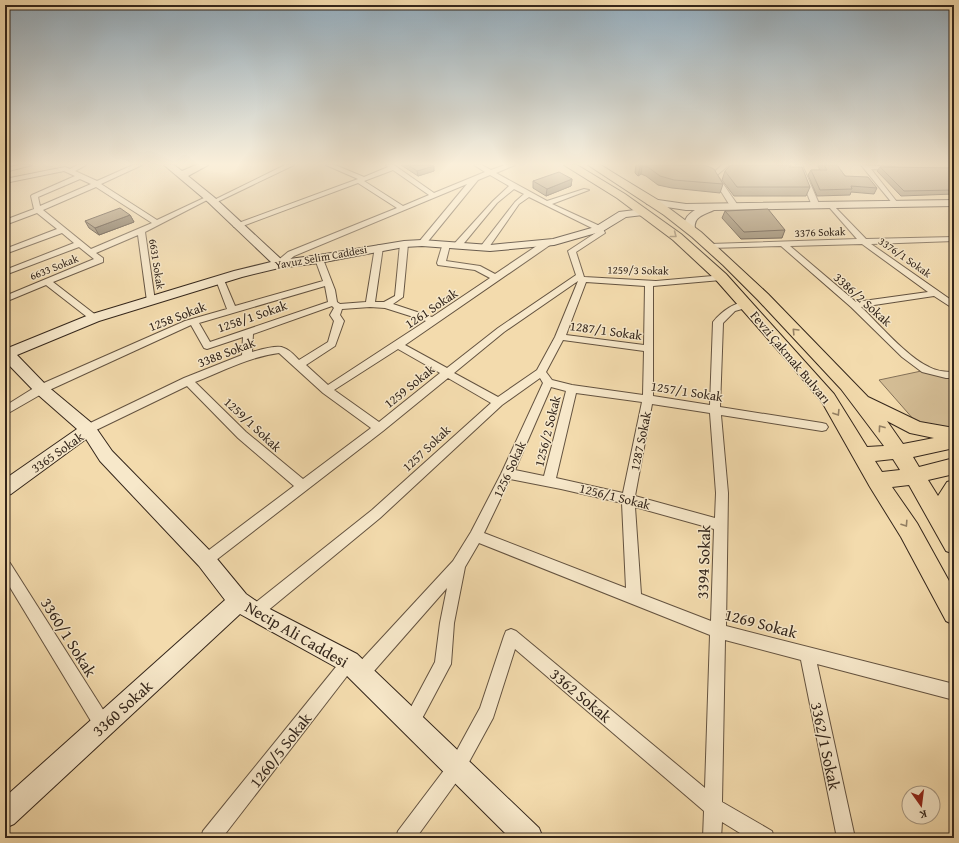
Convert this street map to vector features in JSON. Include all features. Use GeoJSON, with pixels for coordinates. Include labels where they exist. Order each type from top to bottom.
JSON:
{"type":"FeatureCollection","features":[{"type":"Feature","properties":{"kind":"main road"},"geometry":{"type":"LineString","coordinates":[[642,204],[647,207]]}},
{"type":"Feature","properties":{"kind":"main road","name":"Fevzi Çakmak Bulvarı"},"geometry":{"type":"LineString","coordinates":[[647,207],[690,230],[710,246],[754,288],[861,401],[914,476],[941,518],[954,544]]}},
{"type":"Feature","properties":{"kind":"main road","name":"Fevzi Çakmak Bulvarı"},"geometry":{"type":"LineString","coordinates":[[647,207],[721,277],[828,398],[877,481],[909,530],[954,613]]}},
{"type":"Feature","properties":{"kind":"main road"},"geometry":{"type":"LineString","coordinates":[[861,401],[916,428],[954,435]]}},
{"type":"Feature","properties":{"kind":"main road"},"geometry":{"type":"LineString","coordinates":[[863,455],[925,448],[954,440]]}},
{"type":"Feature","properties":{"kind":"main road"},"geometry":{"type":"LineString","coordinates":[[877,481],[914,476],[954,466]]}},
{"type":"Feature","properties":{"kind":"main road"},"geometry":{"type":"LineString","coordinates":[[941,518],[945,502],[954,488]]}},
{"type":"Feature","properties":{"kind":"street"},"geometry":{"type":"LineString","coordinates":[[36,204],[38,210],[78,244],[90,252]]}},
{"type":"Feature","properties":{"kind":"street"},"geometry":{"type":"LineString","coordinates":[[6,221],[50,204]]}},
{"type":"Feature","properties":{"kind":"street"},"geometry":{"type":"LineString","coordinates":[[128,204],[157,223]]}},
{"type":"Feature","properties":{"kind":"street","name":"6631 Sokak"},"geometry":{"type":"LineString","coordinates":[[90,252],[200,204]]}},
{"type":"Feature","properties":{"kind":"street"},"geometry":{"type":"LineString","coordinates":[[215,204],[279,264],[291,254],[411,204]]}},
{"type":"Feature","properties":{"kind":"street"},"geometry":{"type":"LineString","coordinates":[[237,225],[294,204]]}},
{"type":"Feature","properties":{"kind":"street"},"geometry":{"type":"LineString","coordinates":[[397,204],[402,208]]}},
{"type":"Feature","properties":{"kind":"street"},"geometry":{"type":"LineString","coordinates":[[422,242],[453,204]]}},
{"type":"Feature","properties":{"kind":"street"},"geometry":{"type":"LineString","coordinates":[[493,204],[451,246],[441,263],[477,268],[496,278]]}},
{"type":"Feature","properties":{"kind":"street"},"geometry":{"type":"LineString","coordinates":[[484,248],[516,204]]}},
{"type":"Feature","properties":{"kind":"street"},"geometry":{"type":"LineString","coordinates":[[547,204],[599,229],[601,233],[572,251],[581,279]]}},
{"type":"Feature","properties":{"kind":"street"},"geometry":{"type":"LineString","coordinates":[[690,230],[688,223],[691,218],[697,213],[715,207],[866,204]]}},
{"type":"Feature","properties":{"kind":"street","name":"3376/1 Sokak"},"geometry":{"type":"LineString","coordinates":[[831,206],[864,242],[954,306]]}},
{"type":"Feature","properties":{"kind":"street","name":"Yavuz Selim Caddesi"},"geometry":{"type":"LineString","coordinates":[[5,354],[94,318],[279,264],[319,259],[379,247],[422,242],[484,248],[547,243],[599,229],[623,214],[647,207],[715,207]]}},
{"type":"Feature","properties":{"kind":"street"},"geometry":{"type":"LineString","coordinates":[[5,252],[62,230]]}},
{"type":"Feature","properties":{"kind":"street","name":"6631 Sokak"},"geometry":{"type":"LineString","coordinates":[[141,231],[151,301]]}},
{"type":"Feature","properties":{"kind":"street"},"geometry":{"type":"LineString","coordinates":[[942,239],[954,246]]}},
{"type":"Feature","properties":{"kind":"street","name":"3376 Sokak"},"geometry":{"type":"LineString","coordinates":[[710,246],[954,239]]}},
{"type":"Feature","properties":{"kind":"street","name":"1261 Sokak"},"geometry":{"type":"LineString","coordinates":[[327,390],[435,321],[547,243]]}},
{"type":"Feature","properties":{"kind":"street"},"geometry":{"type":"LineString","coordinates":[[5,273],[78,244]]}},
{"type":"Feature","properties":{"kind":"street"},"geometry":{"type":"LineString","coordinates":[[386,305],[399,297],[404,244]]}},
{"type":"Feature","properties":{"kind":"street","name":"3386/2 Sokak"},"geometry":{"type":"LineString","coordinates":[[784,245],[854,305],[905,355],[926,370],[946,375],[954,375]]}},
{"type":"Feature","properties":{"kind":"street"},"geometry":{"type":"LineString","coordinates":[[370,304],[379,247]]}},
{"type":"Feature","properties":{"kind":"street","name":"6633 Sokak"},"geometry":{"type":"LineString","coordinates":[[5,299],[100,260],[90,252]]}},
{"type":"Feature","properties":{"kind":"street"},"geometry":{"type":"LineString","coordinates":[[319,259],[336,305],[336,315],[339,321],[332,344],[299,365],[327,390],[379,428]]}},
{"type":"Feature","properties":{"kind":"street","name":"1259/3 Sokak"},"geometry":{"type":"LineString","coordinates":[[581,279],[650,284],[721,277]]}},
{"type":"Feature","properties":{"kind":"street","name":"1257 Sokak"},"geometry":{"type":"LineString","coordinates":[[247,606],[376,514],[498,402],[541,372],[560,337],[581,279]]}},
{"type":"Feature","properties":{"kind":"street","name":"1259 Sokak"},"geometry":{"type":"LineString","coordinates":[[206,560],[379,428],[501,330],[581,279]]}},
{"type":"Feature","properties":{"kind":"street"},"geometry":{"type":"LineString","coordinates":[[220,280],[232,310]]}},
{"type":"Feature","properties":{"kind":"street"},"geometry":{"type":"LineString","coordinates":[[47,282],[94,318]]}},
{"type":"Feature","properties":{"kind":"street","name":"1258 Sokak"},"geometry":{"type":"LineString","coordinates":[[5,411],[41,388],[194,321],[328,282]]}},
{"type":"Feature","properties":{"kind":"street","name":"1287 Sokak"},"geometry":{"type":"LineString","coordinates":[[634,597],[628,499],[648,399],[650,284]]}},
{"type":"Feature","properties":{"kind":"street"},"geometry":{"type":"LineString","coordinates":[[854,305],[936,293]]}},
{"type":"Feature","properties":{"kind":"street"},"geometry":{"type":"LineString","coordinates":[[336,305],[386,305],[435,321]]}},
{"type":"Feature","properties":{"kind":"street","name":"1258/1 Sokak"},"geometry":{"type":"LineString","coordinates":[[194,321],[207,346],[336,305]]}},
{"type":"Feature","properties":{"kind":"street","name":"3394 Sokak"},"geometry":{"type":"LineString","coordinates":[[712,838],[722,493],[715,410],[718,322],[732,309],[746,305]]}},
{"type":"Feature","properties":{"kind":"street"},"geometry":{"type":"LineString","coordinates":[[248,332],[248,357]]}},
{"type":"Feature","properties":{"kind":"street","name":"1287/1 Sokak"},"geometry":{"type":"LineString","coordinates":[[560,337],[649,349]]}},
{"type":"Feature","properties":{"kind":"street"},"geometry":{"type":"LineString","coordinates":[[398,345],[448,372],[498,402]]}},
{"type":"Feature","properties":{"kind":"street","name":"3388 Sokak"},"geometry":{"type":"LineString","coordinates":[[88,429],[188,381],[263,352],[281,350],[299,365]]}},
{"type":"Feature","properties":{"kind":"street","name":"Necip Ali Caddesi"},"geometry":{"type":"LineString","coordinates":[[5,354],[88,429],[106,456],[206,560],[247,606],[355,668],[529,838]]}},
{"type":"Feature","properties":{"kind":"street"},"geometry":{"type":"LineString","coordinates":[[541,372],[548,383]]}},
{"type":"Feature","properties":{"kind":"street","name":"1259/1 Sokak"},"geometry":{"type":"LineString","coordinates":[[188,381],[242,435],[302,486]]}},
{"type":"Feature","properties":{"kind":"street","name":"1257/1 Sokak"},"geometry":{"type":"LineString","coordinates":[[548,383],[572,389],[648,399],[822,427]]}},
{"type":"Feature","properties":{"kind":"street","name":"1256 Sokak"},"geometry":{"type":"LineString","coordinates":[[355,668],[458,565],[476,536],[507,474],[548,383]]}},
{"type":"Feature","properties":{"kind":"street","name":"1256/2 Sokak"},"geometry":{"type":"LineString","coordinates":[[549,480],[572,389]]}},
{"type":"Feature","properties":{"kind":"street","name":"3365 Sokak"},"geometry":{"type":"LineString","coordinates":[[5,489],[88,429]]}},
{"type":"Feature","properties":{"kind":"street","name":"1256/1 Sokak"},"geometry":{"type":"LineString","coordinates":[[507,474],[549,480],[628,499],[721,525]]}},
{"type":"Feature","properties":{"kind":"street","name":"1269 Sokak"},"geometry":{"type":"LineString","coordinates":[[476,536],[718,631],[954,692]]}},
{"type":"Feature","properties":{"kind":"street","name":"1256 Sokak"},"geometry":{"type":"LineString","coordinates":[[411,722],[443,664],[447,623],[458,565]]}},
{"type":"Feature","properties":{"kind":"street","name":"3360/1 Sokak"},"geometry":{"type":"LineString","coordinates":[[5,567],[103,726]]}},
{"type":"Feature","properties":{"kind":"street","name":"3360 Sokak"},"geometry":{"type":"LineString","coordinates":[[7,807],[247,606]]}},
{"type":"Feature","properties":{"kind":"street","name":"3362 Sokak"},"geometry":{"type":"LineString","coordinates":[[457,767],[487,712],[511,636],[714,806],[765,838]]}},
{"type":"Feature","properties":{"kind":"street","name":"3362/1 Sokak"},"geometry":{"type":"LineString","coordinates":[[807,654],[846,838]]}},
{"type":"Feature","properties":{"kind":"street","name":"1260/5 Sokak"},"geometry":{"type":"LineString","coordinates":[[210,838],[355,668]]}},
{"type":"Feature","properties":{"kind":"street"},"geometry":{"type":"LineString","coordinates":[[405,838],[457,767]]}},
{"type":"Feature","properties":{"kind":"shaded area"},"geometry":{"type":"Polygon","coordinates":[[[926,370],[946,375],[954,382],[954,426],[922,429],[879,380],[926,370]]]}},
{"type":"Feature","properties":{"kind":"building"},"geometry":{"type":"Polygon","coordinates":[[[120,208],[130,215],[95,228],[85,221],[120,208]]]}},
{"type":"Feature","properties":{"kind":"building"},"geometry":{"type":"Polygon","coordinates":[[[768,209],[785,230],[744,232],[725,211],[768,209]]]}}]}
